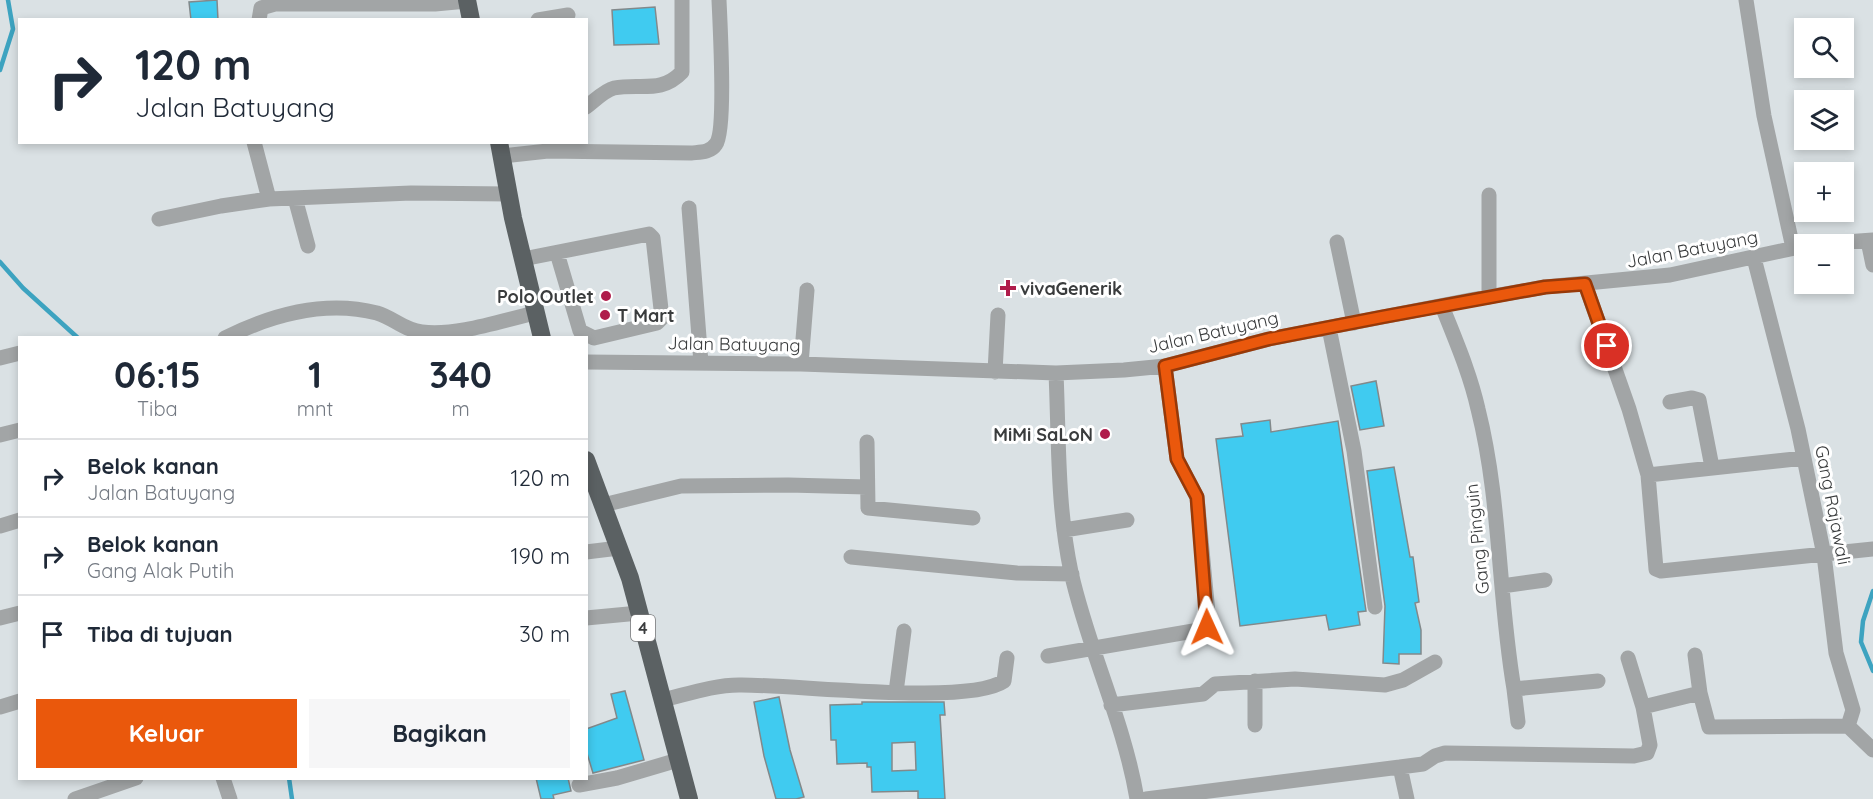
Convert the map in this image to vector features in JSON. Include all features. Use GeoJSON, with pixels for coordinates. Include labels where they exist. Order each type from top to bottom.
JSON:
{"type":"FeatureCollection","features":[{"type":"Feature","properties":{"kind":"highway"},"geometry":{"type":"LineString","coordinates":[[467,0],[471,18]]}},
{"type":"Feature","properties":{"kind":"highway"},"geometry":{"type":"LineString","coordinates":[[501,149],[541,336]]}},
{"type":"Feature","properties":{"kind":"highway","name":"4"},"geometry":{"type":"LineString","coordinates":[[588,465],[619,549],[639,613],[689,799]]}},
{"type":"Feature","properties":{"kind":"street"},"geometry":{"type":"LineString","coordinates":[[259,18],[261,8],[275,4],[435,4],[467,0]]}},
{"type":"Feature","properties":{"kind":"street"},"geometry":{"type":"LineString","coordinates":[[588,106],[612,88],[662,86],[672,82],[682,72],[682,0]]}},
{"type":"Feature","properties":{"kind":"street"},"geometry":{"type":"LineString","coordinates":[[501,149],[550,147],[691,153],[710,151],[718,142],[719,0]]}},
{"type":"Feature","properties":{"kind":"street"},"geometry":{"type":"LineString","coordinates":[[1746,0],[1764,116],[1796,234]]}},
{"type":"Feature","properties":{"kind":"street"},"geometry":{"type":"LineString","coordinates":[[550,18],[568,15]]}},
{"type":"Feature","properties":{"kind":"street"},"geometry":{"type":"LineString","coordinates":[[255,144],[269,200]]}},
{"type":"Feature","properties":{"kind":"street"},"geometry":{"type":"LineString","coordinates":[[159,219],[269,200],[295,198],[411,193],[509,194]]}},
{"type":"Feature","properties":{"kind":"street"},"geometry":{"type":"LineString","coordinates":[[1489,195],[1489,297]]}},
{"type":"Feature","properties":{"kind":"street"},"geometry":{"type":"LineString","coordinates":[[295,198],[308,246]]}},
{"type":"Feature","properties":{"kind":"street"},"geometry":{"type":"LineString","coordinates":[[688,208],[701,363]]}},
{"type":"Feature","properties":{"kind":"street"},"geometry":{"type":"LineString","coordinates":[[523,259],[649,234],[653,238],[662,318],[657,322],[594,338],[588,337]]}},
{"type":"Feature","properties":{"kind":"street"},"geometry":{"type":"LineString","coordinates":[[1854,242],[1871,241],[1873,265]]}},
{"type":"Feature","properties":{"kind":"street"},"geometry":{"type":"LineString","coordinates":[[1337,242],[1354,323]]}},
{"type":"Feature","properties":{"kind":"street","name":"Jalan Batuyang"},"geometry":{"type":"LineString","coordinates":[[588,362],[801,364],[1056,373],[1165,366],[1269,339],[1489,297],[1545,287],[1670,275],[1794,248]]}},
{"type":"Feature","properties":{"kind":"street"},"geometry":{"type":"LineString","coordinates":[[556,253],[580,331],[585,336]]}},
{"type":"Feature","properties":{"kind":"street","name":"Gang Rajawali"},"geometry":{"type":"LineString","coordinates":[[1754,258],[1804,458],[1824,555],[1836,653],[1853,710],[1848,726]]}},
{"type":"Feature","properties":{"kind":"street"},"geometry":{"type":"LineString","coordinates":[[1585,284],[1629,409],[1648,475],[1655,564],[1659,570],[1873,549]]}},
{"type":"Feature","properties":{"kind":"street"},"geometry":{"type":"LineString","coordinates":[[801,364],[807,290]]}},
{"type":"Feature","properties":{"kind":"street","name":"Gang Pinguin"},"geometry":{"type":"LineString","coordinates":[[1442,306],[1478,408],[1487,453],[1506,638],[1518,722]]}},
{"type":"Feature","properties":{"kind":"street"},"geometry":{"type":"LineString","coordinates":[[230,336],[281,315],[327,308],[376,313],[391,318],[404,334],[464,333],[535,313]]}},
{"type":"Feature","properties":{"kind":"street"},"geometry":{"type":"LineString","coordinates":[[995,372],[998,315]]}},
{"type":"Feature","properties":{"kind":"street"},"geometry":{"type":"LineString","coordinates":[[1329,328],[1354,451],[1375,608]]}},
{"type":"Feature","properties":{"kind":"street"},"geometry":{"type":"LineString","coordinates":[[0,358],[18,354]]}},
{"type":"Feature","properties":{"kind":"street"},"geometry":{"type":"LineString","coordinates":[[1048,656],[1204,629],[1209,624],[1197,497],[1177,459],[1165,366]]}},
{"type":"Feature","properties":{"kind":"street"},"geometry":{"type":"LineString","coordinates":[[1056,373],[1064,531],[1072,574],[1128,755],[1137,799]]}},
{"type":"Feature","properties":{"kind":"street"},"geometry":{"type":"LineString","coordinates":[[1670,402],[1692,398],[1699,400],[1712,467]]}},
{"type":"Feature","properties":{"kind":"street"},"geometry":{"type":"LineString","coordinates":[[0,435],[18,430]]}},
{"type":"Feature","properties":{"kind":"street"},"geometry":{"type":"LineString","coordinates":[[867,442],[866,505],[871,510],[973,518]]}},
{"type":"Feature","properties":{"kind":"street"},"geometry":{"type":"LineString","coordinates":[[1648,475],[1804,458]]}},
{"type":"Feature","properties":{"kind":"street"},"geometry":{"type":"LineString","coordinates":[[603,505],[681,486],[788,484],[867,487]]}},
{"type":"Feature","properties":{"kind":"street"},"geometry":{"type":"LineString","coordinates":[[0,526],[18,520]]}},
{"type":"Feature","properties":{"kind":"street"},"geometry":{"type":"LineString","coordinates":[[1064,531],[1127,520]]}},
{"type":"Feature","properties":{"kind":"street"},"geometry":{"type":"LineString","coordinates":[[588,552],[619,549]]}},
{"type":"Feature","properties":{"kind":"street"},"geometry":{"type":"LineString","coordinates":[[851,557],[1017,573],[1072,574]]}},
{"type":"Feature","properties":{"kind":"street"},"geometry":{"type":"LineString","coordinates":[[1502,586],[1545,580]]}},
{"type":"Feature","properties":{"kind":"street"},"geometry":{"type":"LineString","coordinates":[[588,618],[639,613]]}},
{"type":"Feature","properties":{"kind":"street"},"geometry":{"type":"LineString","coordinates":[[0,618],[18,614]]}},
{"type":"Feature","properties":{"kind":"street"},"geometry":{"type":"LineString","coordinates":[[896,692],[904,631]]}},
{"type":"Feature","properties":{"kind":"street"},"geometry":{"type":"LineString","coordinates":[[1695,655],[1700,693],[1709,727],[1848,726],[1873,750]]}},
{"type":"Feature","properties":{"kind":"street"},"geometry":{"type":"LineString","coordinates":[[663,700],[715,687],[739,685],[942,693],[998,685],[1006,677],[1007,658]]}},
{"type":"Feature","properties":{"kind":"street"},"geometry":{"type":"LineString","coordinates":[[1146,799],[1424,764],[1435,756],[1445,753],[1642,755],[1651,750],[1643,708],[1628,658]]}},
{"type":"Feature","properties":{"kind":"street"},"geometry":{"type":"LineString","coordinates":[[1111,705],[1203,694],[1215,684],[1255,681],[1294,680],[1385,685],[1403,680],[1435,662]]}},
{"type":"Feature","properties":{"kind":"street"},"geometry":{"type":"LineString","coordinates":[[1255,681],[1255,725]]}},
{"type":"Feature","properties":{"kind":"street"},"geometry":{"type":"LineString","coordinates":[[1514,689],[1598,681]]}},
{"type":"Feature","properties":{"kind":"street"},"geometry":{"type":"LineString","coordinates":[[1643,708],[1700,693]]}},
{"type":"Feature","properties":{"kind":"street"},"geometry":{"type":"LineString","coordinates":[[0,707],[18,702]]}},
{"type":"Feature","properties":{"kind":"street"},"geometry":{"type":"LineString","coordinates":[[579,785],[617,778],[678,760]]}},
{"type":"Feature","properties":{"kind":"street"},"geometry":{"type":"LineString","coordinates":[[1401,767],[1407,799]]}},
{"type":"Feature","properties":{"kind":"street"},"geometry":{"type":"LineString","coordinates":[[75,799],[130,780]]}},
{"type":"Feature","properties":{"kind":"street"},"geometry":{"type":"LineString","coordinates":[[224,780],[230,799]]}},
{"type":"Feature","properties":{"kind":"building"},"geometry":{"type":"Polygon","coordinates":[[[217,0],[218,18],[191,18],[189,2],[217,0]]]}},
{"type":"Feature","properties":{"kind":"building"},"geometry":{"type":"Polygon","coordinates":[[[655,7],[659,44],[614,45],[612,10],[655,7]]]}},
{"type":"Feature","properties":{"kind":"building"},"geometry":{"type":"Polygon","coordinates":[[[1376,381],[1384,426],[1360,430],[1351,386],[1376,381]]]}},
{"type":"Feature","properties":{"kind":"building"},"geometry":{"type":"Polygon","coordinates":[[[1270,420],[1271,432],[1338,421],[1366,611],[1358,612],[1360,625],[1329,630],[1326,615],[1240,626],[1216,439],[1243,436],[1241,424],[1270,420]]]}},
{"type":"Feature","properties":{"kind":"building"},"geometry":{"type":"Polygon","coordinates":[[[1394,467],[1410,557],[1413,557],[1419,602],[1415,603],[1421,630],[1421,654],[1399,654],[1399,664],[1383,663],[1385,606],[1367,471],[1394,467]]]}},
{"type":"Feature","properties":{"kind":"building"},"geometry":{"type":"Polygon","coordinates":[[[625,691],[644,760],[593,773],[588,757],[588,728],[617,718],[611,694],[625,691]]]}},
{"type":"Feature","properties":{"kind":"building"},"geometry":{"type":"Polygon","coordinates":[[[779,697],[790,750],[804,797],[796,799],[776,799],[764,756],[754,702],[779,697]]]}},
{"type":"Feature","properties":{"kind":"building"},"geometry":{"type":"Polygon","coordinates":[[[862,702],[944,702],[945,715],[940,715],[945,799],[918,799],[918,791],[872,792],[871,767],[867,767],[867,763],[837,764],[836,740],[831,740],[830,705],[862,704],[862,702]],[[915,742],[892,743],[892,771],[916,770],[915,742]]]}},
{"type":"Feature","properties":{"kind":"building"},"geometry":{"type":"Polygon","coordinates":[[[536,780],[568,780],[571,791],[553,795],[554,799],[541,799],[536,780]]]}},
{"type":"Feature","properties":{"kind":"waterway"},"geometry":{"type":"LineString","coordinates":[[0,70],[13,29],[8,0]]}},
{"type":"Feature","properties":{"kind":"waterway"},"geometry":{"type":"LineString","coordinates":[[0,262],[23,288],[76,336]]}},
{"type":"Feature","properties":{"kind":"waterway"},"geometry":{"type":"LineString","coordinates":[[1873,591],[1863,621],[1861,642],[1873,671]]}},
{"type":"Feature","properties":{"kind":"waterway"},"geometry":{"type":"LineString","coordinates":[[289,780],[292,799]]}},
{"type":"Feature","properties":{"kind":"place","name":"vivaGenerik"},"geometry":{"type":"Point","coordinates":[1008,288]}},
{"type":"Feature","properties":{"kind":"place","name":"Polo Outlet"},"geometry":{"type":"Point","coordinates":[606,296]}},
{"type":"Feature","properties":{"kind":"place","name":"T Mart"},"geometry":{"type":"Point","coordinates":[605,315]}},
{"type":"Feature","properties":{"kind":"place","name":"MiMi SaLoN"},"geometry":{"type":"Point","coordinates":[1105,434]}},
{"type":"Feature","properties":{"kind":"route"},"geometry":{"type":"LineString","coordinates":[[1207,627],[1209,624],[1197,497],[1194,488],[1178,465],[1165,366],[1269,339],[1545,287],[1585,284],[1607,346]]}}]}
